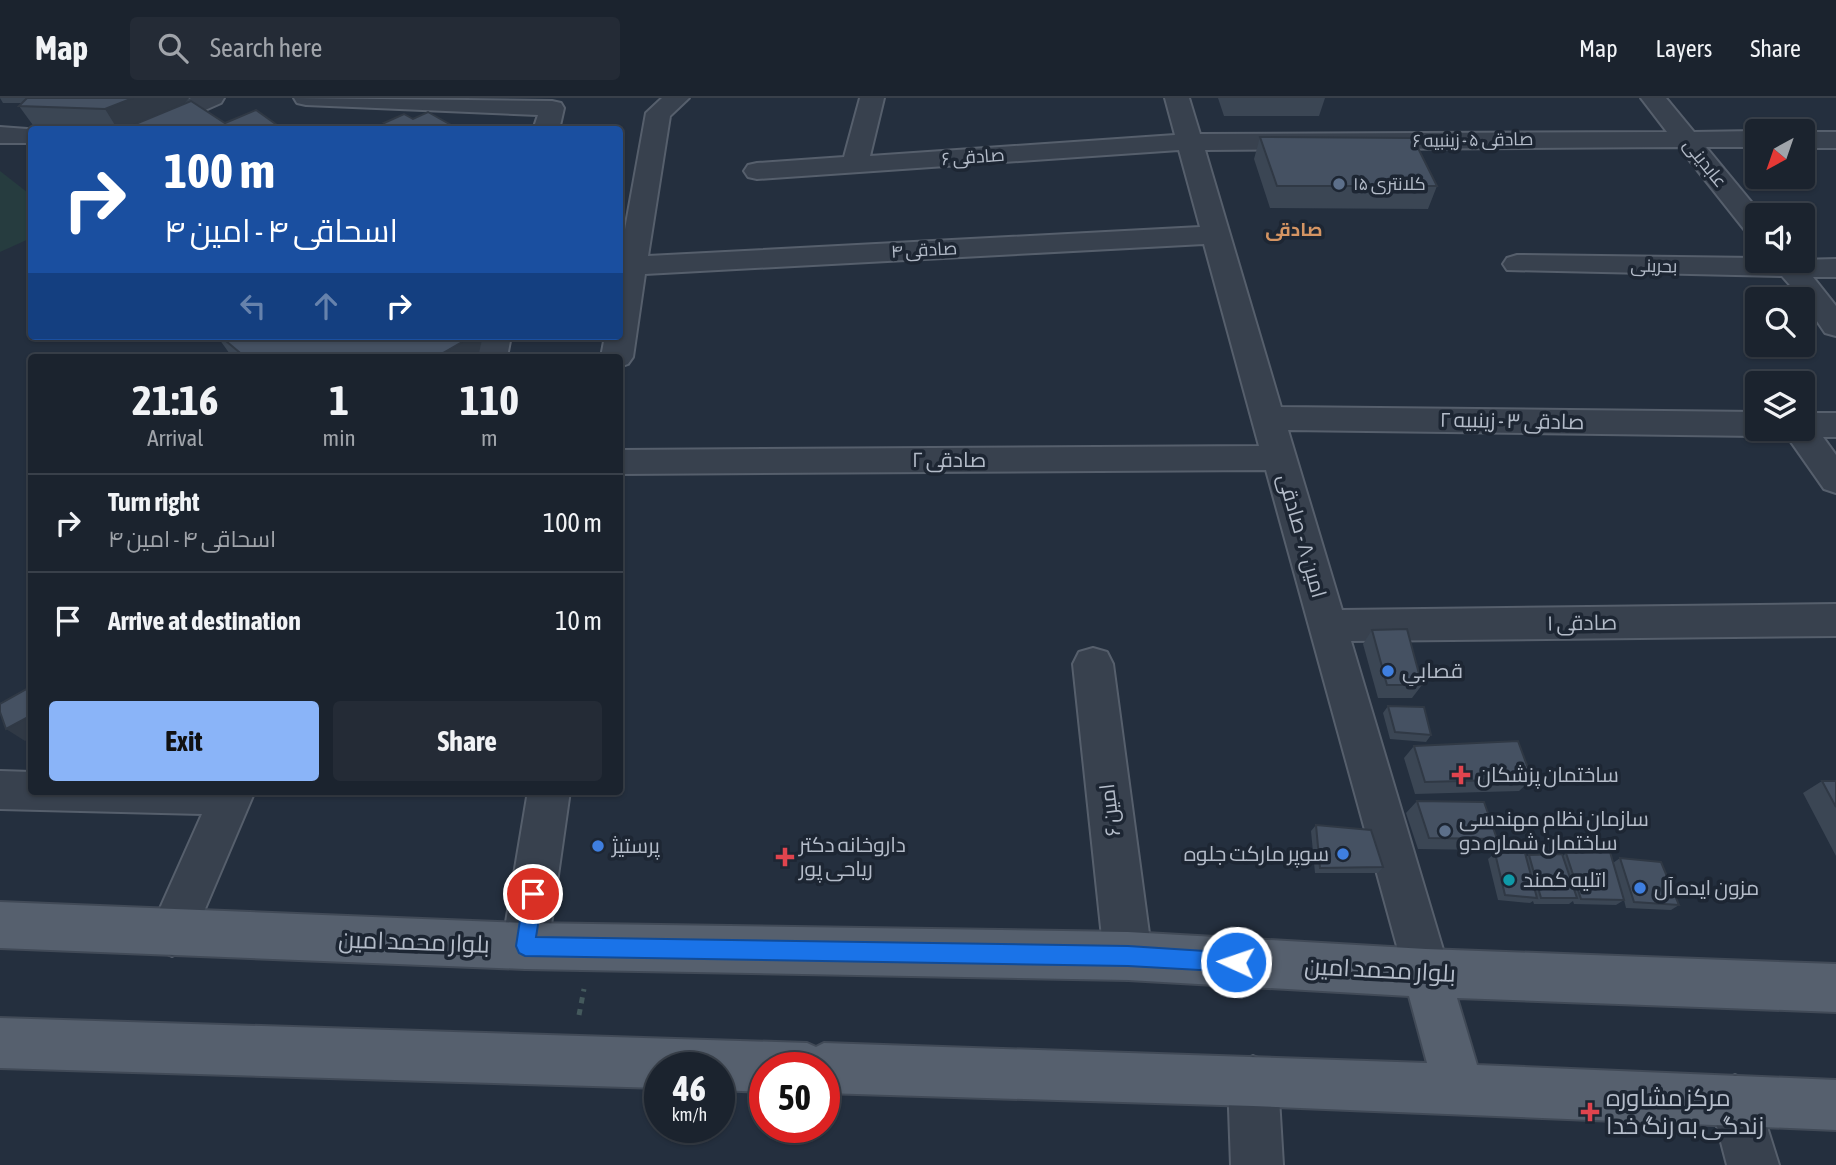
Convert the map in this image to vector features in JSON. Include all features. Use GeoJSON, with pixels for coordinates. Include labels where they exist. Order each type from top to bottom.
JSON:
{"type":"FeatureCollection","features":[{"type":"Feature","properties":{"kind":"main road","name":"بلوار محمد امین"},"geometry":{"type":"LineString","coordinates":[[0,925],[525,946],[1128,956],[1426,973],[1836,988]]}},
{"type":"Feature","properties":{"kind":"main road"},"geometry":{"type":"LineString","coordinates":[[1426,973],[1460,1091]]}},
{"type":"Feature","properties":{"kind":"main road"},"geometry":{"type":"LineString","coordinates":[[0,1043],[749,1066]]}},
{"type":"Feature","properties":{"kind":"main road"},"geometry":{"type":"LineString","coordinates":[[840,1068],[1253,1081],[1836,1105]]}},
{"type":"Feature","properties":{"kind":"street"},"geometry":{"type":"LineString","coordinates":[[147,126],[212,98]]}},
{"type":"Feature","properties":{"kind":"street"},"geometry":{"type":"LineString","coordinates":[[301,98],[312,108],[503,102],[552,108],[547,126]]}},
{"type":"Feature","properties":{"kind":"street"},"geometry":{"type":"LineString","coordinates":[[623,321],[658,113],[677,98]]}},
{"type":"Feature","properties":{"kind":"street"},"geometry":{"type":"LineString","coordinates":[[855,165],[872,98]]}},
{"type":"Feature","properties":{"kind":"street","name":"امین ۸ - صادقی"},"geometry":{"type":"LineString","coordinates":[[1177,98],[1426,973]]}},
{"type":"Feature","properties":{"kind":"street","name":"عابدینی"},"geometry":{"type":"LineString","coordinates":[[1653,98],[1745,212]]}},
{"type":"Feature","properties":{"kind":"street"},"geometry":{"type":"LineString","coordinates":[[0,135],[28,135]]}},
{"type":"Feature","properties":{"kind":"street","name":"صادقی ۵ - زینبیه ۶"},"geometry":{"type":"LineString","coordinates":[[1190,142],[1745,139]]}},
{"type":"Feature","properties":{"kind":"street"},"geometry":{"type":"LineString","coordinates":[[1815,140],[1836,140]]}},
{"type":"Feature","properties":{"kind":"street","name":"صادقی ۶"},"geometry":{"type":"LineString","coordinates":[[757,171],[1190,142]]}},
{"type":"Feature","properties":{"kind":"street","name":"صادقی ۴"},"geometry":{"type":"LineString","coordinates":[[632,266],[1216,235]]}},
{"type":"Feature","properties":{"kind":"street","name":"بحرینی"},"geometry":{"type":"LineString","coordinates":[[1517,264],[1745,264]]}},
{"type":"Feature","properties":{"kind":"street","name":"بحرینی"},"geometry":{"type":"LineString","coordinates":[[1815,266],[1836,268]]}},
{"type":"Feature","properties":{"kind":"street"},"geometry":{"type":"LineString","coordinates":[[1795,273],[1836,326]]}},
{"type":"Feature","properties":{"kind":"street","name":"صادقی ۳ - زینبیه ۲"},"geometry":{"type":"LineString","coordinates":[[1266,418],[1745,424]]}},
{"type":"Feature","properties":{"kind":"street"},"geometry":{"type":"LineString","coordinates":[[1815,426],[1836,425]]}},
{"type":"Feature","properties":{"kind":"street"},"geometry":{"type":"LineString","coordinates":[[1810,441],[1836,480]]}},
{"type":"Feature","properties":{"kind":"street","name":"صادقی ۲"},"geometry":{"type":"LineString","coordinates":[[623,462],[1279,457]]}},
{"type":"Feature","properties":{"kind":"street","name":"صادقی ۱"},"geometry":{"type":"LineString","coordinates":[[1328,626],[1836,620]]}},
{"type":"Feature","properties":{"kind":"street","name":"امین ۶"},"geometry":{"type":"LineString","coordinates":[[1093,664],[1128,956]]}},
{"type":"Feature","properties":{"kind":"street"},"geometry":{"type":"LineString","coordinates":[[0,790],[28,791]]}},
{"type":"Feature","properties":{"kind":"street"},"geometry":{"type":"LineString","coordinates":[[172,933],[232,795]]}},
{"type":"Feature","properties":{"kind":"street"},"geometry":{"type":"LineString","coordinates":[[525,946],[548,795]]}},
{"type":"Feature","properties":{"kind":"street"},"geometry":{"type":"LineString","coordinates":[[1253,1081],[1256,1165]]}},
{"type":"Feature","properties":{"kind":"street"},"geometry":{"type":"LineString","coordinates":[[1735,1100],[1753,1165]]}},
{"type":"Feature","properties":{"kind":"path"},"geometry":{"type":"LineString","coordinates":[[569,1060],[593,947]]}},
{"type":"Feature","properties":{"kind":"green space"},"geometry":{"type":"Polygon","coordinates":[[[0,171],[28,193],[28,239],[0,252],[0,171]]]}},
{"type":"Feature","properties":{"kind":"building"},"geometry":{"type":"Polygon","coordinates":[[[27,98],[133,98],[105,109],[19,106],[27,98]]]}},
{"type":"Feature","properties":{"kind":"building"},"geometry":{"type":"Polygon","coordinates":[[[191,101],[225,123],[256,110],[278,126],[134,126],[191,101]]]}},
{"type":"Feature","properties":{"kind":"building"},"geometry":{"type":"Polygon","coordinates":[[[428,112],[451,125],[389,126],[384,123],[404,114],[413,119],[428,112]]]}},
{"type":"Feature","properties":{"kind":"building"},"geometry":{"type":"Polygon","coordinates":[[[1260,137],[1413,138],[1437,186],[1277,186],[1260,137]]]}},
{"type":"Feature","properties":{"kind":"building"},"geometry":{"type":"Polygon","coordinates":[[[225,340],[463,340],[441,354],[241,354],[225,340]]]}},
{"type":"Feature","properties":{"kind":"building"},"geometry":{"type":"Polygon","coordinates":[[[1407,629],[1422,685],[1387,685],[1372,630],[1407,629]]]}},
{"type":"Feature","properties":{"kind":"building"},"geometry":{"type":"Polygon","coordinates":[[[28,688],[28,717],[6,729],[0,704],[28,688]]]}},
{"type":"Feature","properties":{"kind":"building"},"geometry":{"type":"Polygon","coordinates":[[[1388,706],[1424,707],[1431,735],[1395,732],[1388,706]]]}},
{"type":"Feature","properties":{"kind":"building"},"geometry":{"type":"Polygon","coordinates":[[[1518,741],[1532,779],[1425,782],[1414,746],[1518,741]]]}},
{"type":"Feature","properties":{"kind":"building"},"geometry":{"type":"Polygon","coordinates":[[[1822,781],[1836,781],[1836,807],[1822,781]]]}},
{"type":"Feature","properties":{"kind":"building"},"geometry":{"type":"Polygon","coordinates":[[[1417,801],[1484,802],[1497,839],[1429,838],[1417,801]]]}},
{"type":"Feature","properties":{"kind":"building","name":"سوپر مارکت جلوه"},"geometry":{"type":"Polygon","coordinates":[[[1316,825],[1371,830],[1383,867],[1320,868],[1316,825]]]}},
{"type":"Feature","properties":{"kind":"building"},"geometry":{"type":"Polygon","coordinates":[[[1610,852],[1624,900],[1581,899],[1566,853],[1610,852]]]}},
{"type":"Feature","properties":{"kind":"building","name":"اتلیه کمند"},"geometry":{"type":"Polygon","coordinates":[[[1495,853],[1525,853],[1537,898],[1505,895],[1495,853]]]}},
{"type":"Feature","properties":{"kind":"building"},"geometry":{"type":"Polygon","coordinates":[[[1562,854],[1577,898],[1541,898],[1529,855],[1562,854]]]}},
{"type":"Feature","properties":{"kind":"building","name":"مزون ایده آل"},"geometry":{"type":"Polygon","coordinates":[[[1620,858],[1661,862],[1679,905],[1634,902],[1620,858]]]}},
{"type":"Feature","properties":{"kind":"place","name":"کلانتری ۱۵"},"geometry":{"type":"Point","coordinates":[1339,184]}},
{"type":"Feature","properties":{"kind":"place","name":"قصابیِ"},"geometry":{"type":"Point","coordinates":[1388,671]}},
{"type":"Feature","properties":{"kind":"place","name":"ساختمان پزشکان"},"geometry":{"type":"Point","coordinates":[1461,775]}},
{"type":"Feature","properties":{"kind":"place","name":"سازمان نظام مهندسی ساختمان شماره دو"},"geometry":{"type":"Point","coordinates":[1445,831]}},
{"type":"Feature","properties":{"kind":"place","name":"پرستیژ"},"geometry":{"type":"Point","coordinates":[598,846]}},
{"type":"Feature","properties":{"kind":"place","name":"سوپر مارکت جلوه"},"geometry":{"type":"Point","coordinates":[1343,854]}},
{"type":"Feature","properties":{"kind":"place","name":"داروخانه دکتر ریاحی پور"},"geometry":{"type":"Point","coordinates":[785,857]}},
{"type":"Feature","properties":{"kind":"place","name":"اتلیه کمند"},"geometry":{"type":"Point","coordinates":[1509,880]}},
{"type":"Feature","properties":{"kind":"place","name":"مزون ایده آل"},"geometry":{"type":"Point","coordinates":[1640,888]}},
{"type":"Feature","properties":{"kind":"place","name":"مرکز مشاوره زندگی به رنگ خدا"},"geometry":{"type":"Point","coordinates":[1590,1112]}},
{"type":"Feature","properties":{"kind":"district","name":"صادقی"},"geometry":{"type":"Point","coordinates":[1294,229]}},
{"type":"Feature","properties":{"kind":"route"},"geometry":{"type":"LineString","coordinates":[[533,894],[525,946],[1128,956],[1236,962]]}}]}
